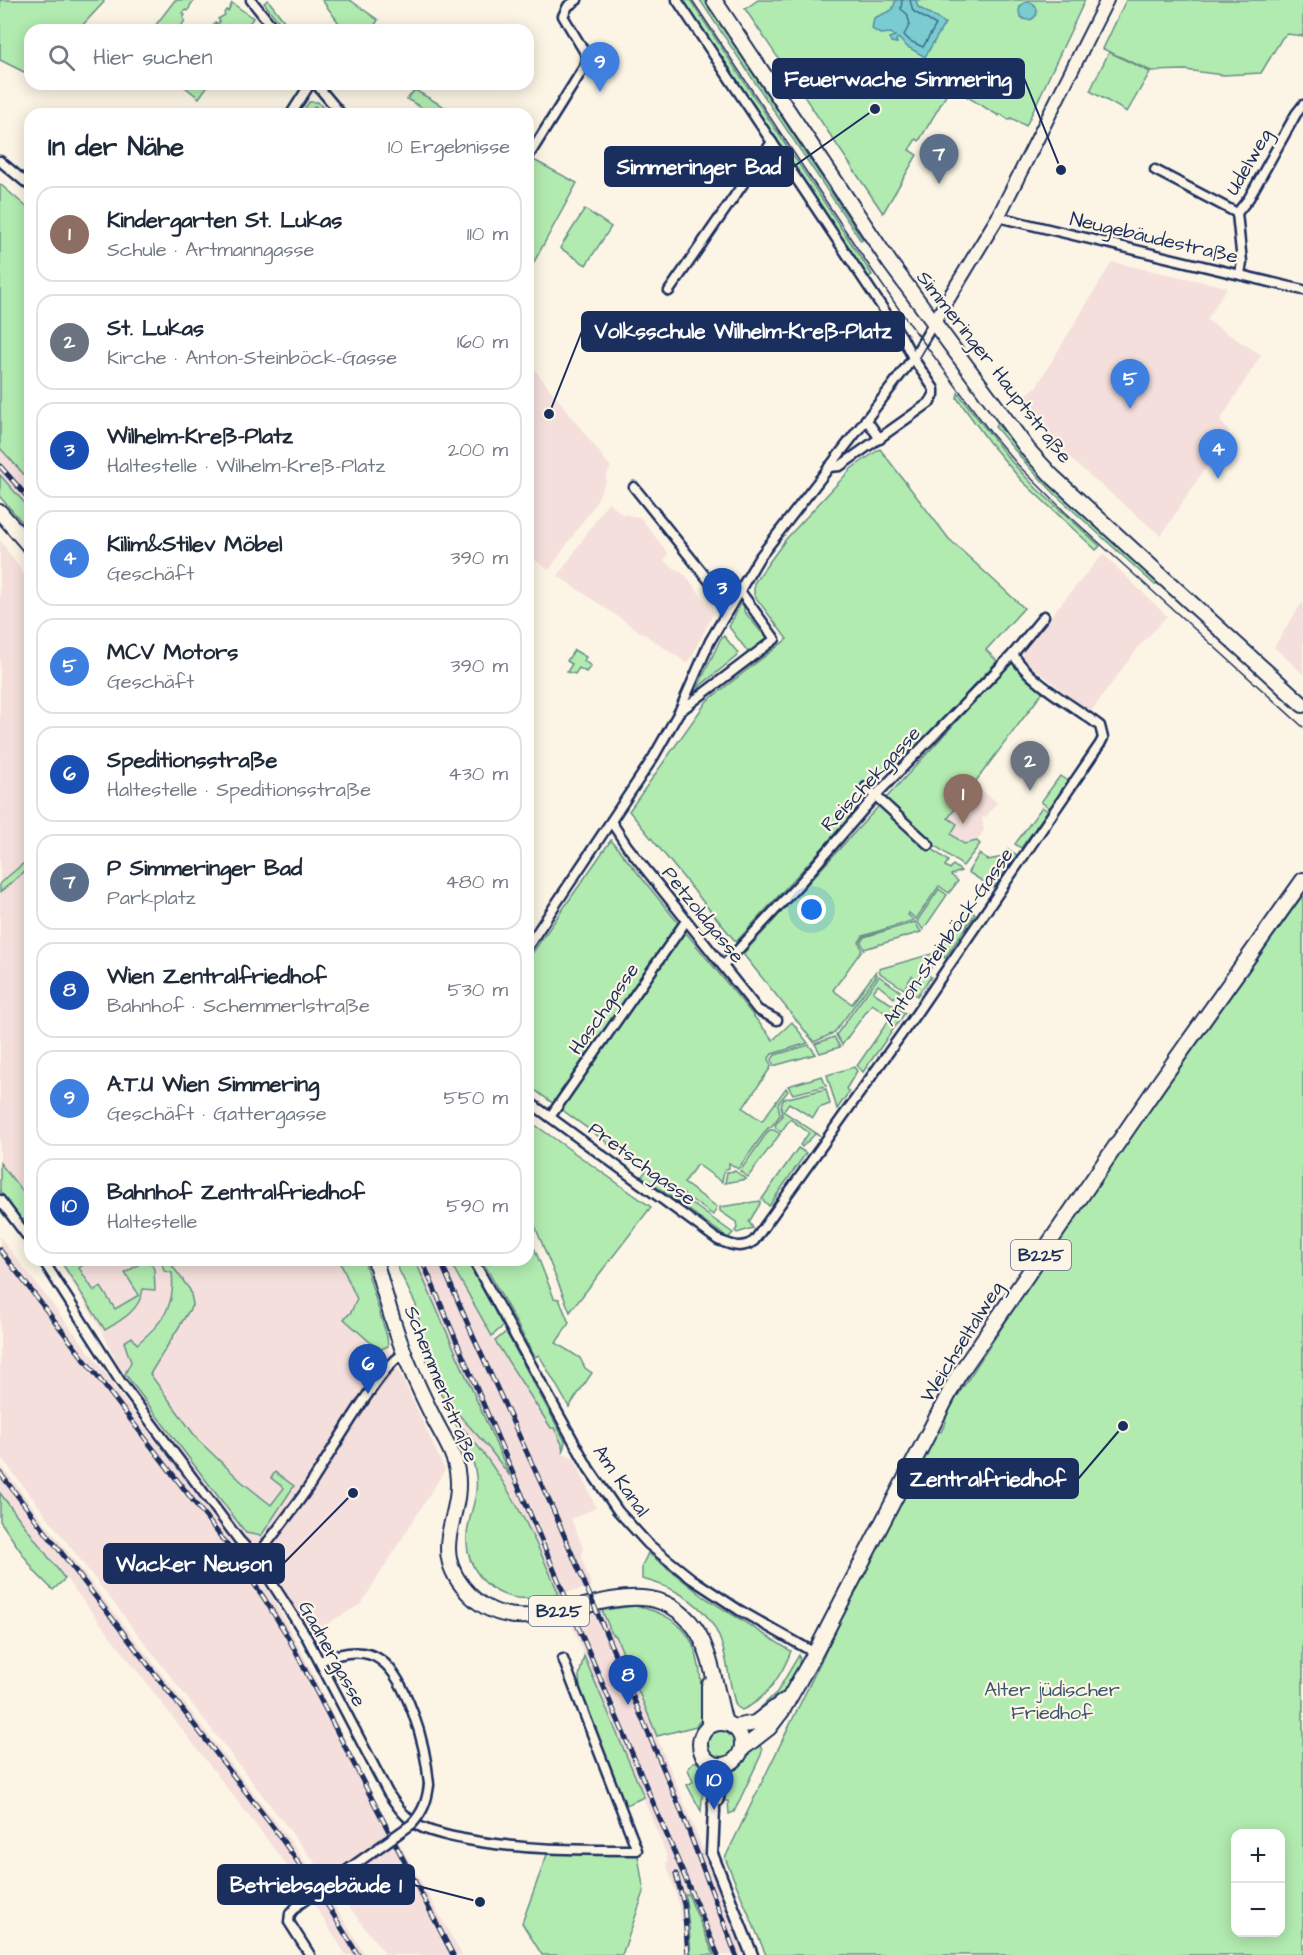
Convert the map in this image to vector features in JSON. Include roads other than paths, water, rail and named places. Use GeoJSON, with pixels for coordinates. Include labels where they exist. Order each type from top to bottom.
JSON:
{"type":"FeatureCollection","features":[{"type":"Feature","properties":{"kind":"main road","name":"Simmeringer Hauptstraße"},"geometry":{"type":"LineString","coordinates":[[714,0],[885,256],[1029,451],[1053,477],[1303,705]]}},
{"type":"Feature","properties":{"kind":"main road"},"geometry":{"type":"LineString","coordinates":[[933,324],[998,217],[1107,0]]}},
{"type":"Feature","properties":{"kind":"main road"},"geometry":{"type":"LineString","coordinates":[[0,512],[24,540]]}},
{"type":"Feature","properties":{"kind":"main road","name":"Weichseltalweg"},"geometry":{"type":"LineString","coordinates":[[727,1765],[739,1756],[742,1749],[777,1720],[815,1653],[958,1376],[1166,1073],[1303,879]]}},
{"type":"Feature","properties":{"kind":"main road","name":"Schemmerlstraße"},"geometry":{"type":"LineString","coordinates":[[377,1266],[404,1354],[454,1458],[458,1485],[449,1531],[448,1550],[457,1576],[473,1597],[499,1613],[512,1617],[529,1617],[626,1597],[655,1600],[674,1609],[694,1628],[706,1650],[709,1665]]}},
{"type":"Feature","properties":{"kind":"main road","name":"B225"},"geometry":{"type":"LineString","coordinates":[[709,1665],[730,1725],[741,1737],[742,1749]]}},
{"type":"Feature","properties":{"kind":"main road","name":"B225"},"geometry":{"type":"LineString","coordinates":[[709,1665],[709,1726],[701,1735],[699,1747],[704,1757],[712,1764]]}},
{"type":"Feature","properties":{"kind":"main road","name":"Weichseltalweg"},"geometry":{"type":"LineString","coordinates":[[709,1726],[755,1723],[789,1698]]}},
{"type":"Feature","properties":{"kind":"main road"},"geometry":{"type":"LineString","coordinates":[[712,1764],[727,1765]]}},
{"type":"Feature","properties":{"kind":"street"},"geometry":{"type":"LineString","coordinates":[[251,0],[270,24]]}},
{"type":"Feature","properties":{"kind":"street"},"geometry":{"type":"LineString","coordinates":[[534,147],[586,64],[587,56],[562,15],[568,6],[577,0]]}},
{"type":"Feature","properties":{"kind":"street"},"geometry":{"type":"LineString","coordinates":[[677,0],[902,337],[934,389],[934,395],[929,403],[840,466],[829,467]]}},
{"type":"Feature","properties":{"kind":"street"},"geometry":{"type":"LineString","coordinates":[[295,108],[306,90]]}},
{"type":"Feature","properties":{"kind":"street"},"geometry":{"type":"LineString","coordinates":[[321,90],[336,108]]}},
{"type":"Feature","properties":{"kind":"street","name":"Udelweg"},"geometry":{"type":"LineString","coordinates":[[1240,274],[1242,262],[1237,213],[1249,198],[1303,105]]}},
{"type":"Feature","properties":{"kind":"street"},"geometry":{"type":"LineString","coordinates":[[669,291],[772,142]]}},
{"type":"Feature","properties":{"kind":"street"},"geometry":{"type":"LineString","coordinates":[[0,161],[24,181]]}},
{"type":"Feature","properties":{"kind":"street"},"geometry":{"type":"LineString","coordinates":[[1155,170],[1237,213]]}},
{"type":"Feature","properties":{"kind":"street","name":"Neugebäudestraße"},"geometry":{"type":"LineString","coordinates":[[998,217],[1303,290]]}},
{"type":"Feature","properties":{"kind":"street"},"geometry":{"type":"LineString","coordinates":[[534,937],[653,758],[679,712],[710,640],[759,558],[913,358],[933,324]]}},
{"type":"Feature","properties":{"kind":"street"},"geometry":{"type":"LineString","coordinates":[[866,419],[880,439]]}},
{"type":"Feature","properties":{"kind":"street"},"geometry":{"type":"LineString","coordinates":[[634,487],[730,607]]}},
{"type":"Feature","properties":{"kind":"street"},"geometry":{"type":"LineString","coordinates":[[679,712],[775,639],[740,591]]}},
{"type":"Feature","properties":{"kind":"street","name":"Reischekgasse"},"geometry":{"type":"LineString","coordinates":[[723,966],[801,882],[876,795],[1013,654],[1044,616]]}},
{"type":"Feature","properties":{"kind":"street","name":"Anton-Steinböck-Gasse"},"geometry":{"type":"LineString","coordinates":[[739,1247],[748,1245],[760,1233],[916,1014],[1103,738],[1100,726],[1059,698],[1018,663],[1013,654]]}},
{"type":"Feature","properties":{"kind":"street"},"geometry":{"type":"LineString","coordinates":[[866,787],[929,845]]}},
{"type":"Feature","properties":{"kind":"street","name":"Petzoldgasse"},"geometry":{"type":"LineString","coordinates":[[612,823],[627,846],[758,1010],[777,1020]]}},
{"type":"Feature","properties":{"kind":"street","name":"Haschgasse"},"geometry":{"type":"LineString","coordinates":[[550,1117],[686,921]]}},
{"type":"Feature","properties":{"kind":"street","name":"Pretschgasse"},"geometry":{"type":"LineString","coordinates":[[534,1105],[718,1240],[739,1247]]}},
{"type":"Feature","properties":{"kind":"street"},"geometry":{"type":"LineString","coordinates":[[0,1200],[24,1232]]}},
{"type":"Feature","properties":{"kind":"street","name":"Gadnergasse"},"geometry":{"type":"LineString","coordinates":[[47,1266],[120,1382],[239,1540],[256,1558],[320,1661],[388,1793],[403,1814],[421,1827],[451,1836],[508,1846],[563,1850],[637,1850],[562,1659]]}},
{"type":"Feature","properties":{"kind":"street","name":"Am Kanal"},"geometry":{"type":"LineString","coordinates":[[476,1266],[589,1469],[618,1511],[648,1544],[692,1579],[748,1615],[815,1653]]}},
{"type":"Feature","properties":{"kind":"street"},"geometry":{"type":"LineString","coordinates":[[256,1558],[306,1491],[384,1370],[396,1358],[404,1354]]}},
{"type":"Feature","properties":{"kind":"street"},"geometry":{"type":"LineString","coordinates":[[310,1955],[289,1922],[290,1914],[298,1905],[412,1824],[421,1815],[428,1799],[429,1785],[420,1731],[406,1694],[389,1666],[377,1658],[359,1652],[347,1652],[320,1661]]}},
{"type":"Feature","properties":{"kind":"street"},"geometry":{"type":"LineString","coordinates":[[712,1764],[714,1810],[711,1847],[713,1859],[752,1955]]}},
{"type":"Feature","properties":{"kind":"street"},"geometry":{"type":"LineString","coordinates":[[714,1810],[727,1765]]}},
{"type":"Feature","properties":{"kind":"water"},"geometry":{"type":"Polygon","coordinates":[[[896,0],[916,0],[918,7],[945,23],[925,57],[906,46],[898,38],[897,43],[891,42],[889,38],[895,36],[891,33],[880,34],[872,29],[874,18],[892,10],[896,0]]]}},
{"type":"Feature","properties":{"kind":"water"},"geometry":{"type":"Polygon","coordinates":[[[1028,2],[1034,5],[1037,11],[1034,17],[1028,20],[1022,17],[1019,11],[1022,5],[1028,2]]]}},
{"type":"Feature","properties":{"kind":"tram line"},"geometry":{"type":"LineString","coordinates":[[692,0],[901,312],[990,432],[1018,465],[1065,512],[1303,727]]}},
{"type":"Feature","properties":{"kind":"railway"},"geometry":{"type":"LineString","coordinates":[[0,466],[24,493]]}},
{"type":"Feature","properties":{"kind":"railway"},"geometry":{"type":"LineString","coordinates":[[0,1250],[228,1546],[264,1598],[288,1637],[453,1955]]}},
{"type":"Feature","properties":{"kind":"railway"},"geometry":{"type":"LineString","coordinates":[[425,1266],[718,1955]]}},
{"type":"Feature","properties":{"kind":"railway"},"geometry":{"type":"LineString","coordinates":[[443,1266],[552,1507],[602,1624],[680,1808],[736,1955]]}},
{"type":"Feature","properties":{"kind":"railway"},"geometry":{"type":"LineString","coordinates":[[0,1473],[273,1827],[322,1896],[358,1955]]}},
{"type":"Feature","properties":{"kind":"railway"},"geometry":{"type":"LineString","coordinates":[[676,1874],[684,1905],[688,1955]]}},
{"type":"Feature","properties":{"kind":"place","name":"A.T.U Wien Simmering"},"geometry":{"type":"Point","coordinates":[600,92]}},
{"type":"Feature","properties":{"kind":"place","name":"Simmeringer Bad"},"geometry":{"type":"Point","coordinates":[875,109]}},
{"type":"Feature","properties":{"kind":"place","name":"Feuerwache Simmering"},"geometry":{"type":"Point","coordinates":[1061,170]}},
{"type":"Feature","properties":{"kind":"place","name":"P Simmeringer Bad"},"geometry":{"type":"Point","coordinates":[939,184]}},
{"type":"Feature","properties":{"kind":"place","name":"MCV Motors"},"geometry":{"type":"Point","coordinates":[1130,409]}},
{"type":"Feature","properties":{"kind":"place","name":"Volksschule Wilhelm-Kreß-Platz"},"geometry":{"type":"Point","coordinates":[549,414]}},
{"type":"Feature","properties":{"kind":"place","name":"Kilim&Stilev Möbel"},"geometry":{"type":"Point","coordinates":[1218,479]}},
{"type":"Feature","properties":{"kind":"place","name":"Wilhelm-Kreß-Platz"},"geometry":{"type":"Point","coordinates":[722,618]}},
{"type":"Feature","properties":{"kind":"place","name":"St. Lukas"},"geometry":{"type":"Point","coordinates":[1030,791]}},
{"type":"Feature","properties":{"kind":"place","name":"Kindergarten St. Lukas"},"geometry":{"type":"Point","coordinates":[963,824]}},
{"type":"Feature","properties":{"kind":"place","name":"Speditionsstraße"},"geometry":{"type":"Point","coordinates":[368,1394]}},
{"type":"Feature","properties":{"kind":"place","name":"Zentralfriedhof"},"geometry":{"type":"Point","coordinates":[1123,1426]}},
{"type":"Feature","properties":{"kind":"place","name":"Wacker Neuson"},"geometry":{"type":"Point","coordinates":[353,1493]}},
{"type":"Feature","properties":{"kind":"place","name":"Wien Zentralfriedhof"},"geometry":{"type":"Point","coordinates":[628,1705]}},
{"type":"Feature","properties":{"kind":"place","name":"Bahnhof Zentralfriedhof"},"geometry":{"type":"Point","coordinates":[714,1810]}},
{"type":"Feature","properties":{"kind":"place","name":"Betriebsgebäude 1"},"geometry":{"type":"Point","coordinates":[480,1902]}},
{"type":"Feature","properties":{"kind":"park label","name":"Alter jüdischer Friedhof"},"geometry":{"type":"Point","coordinates":[1052,1702]}}]}
